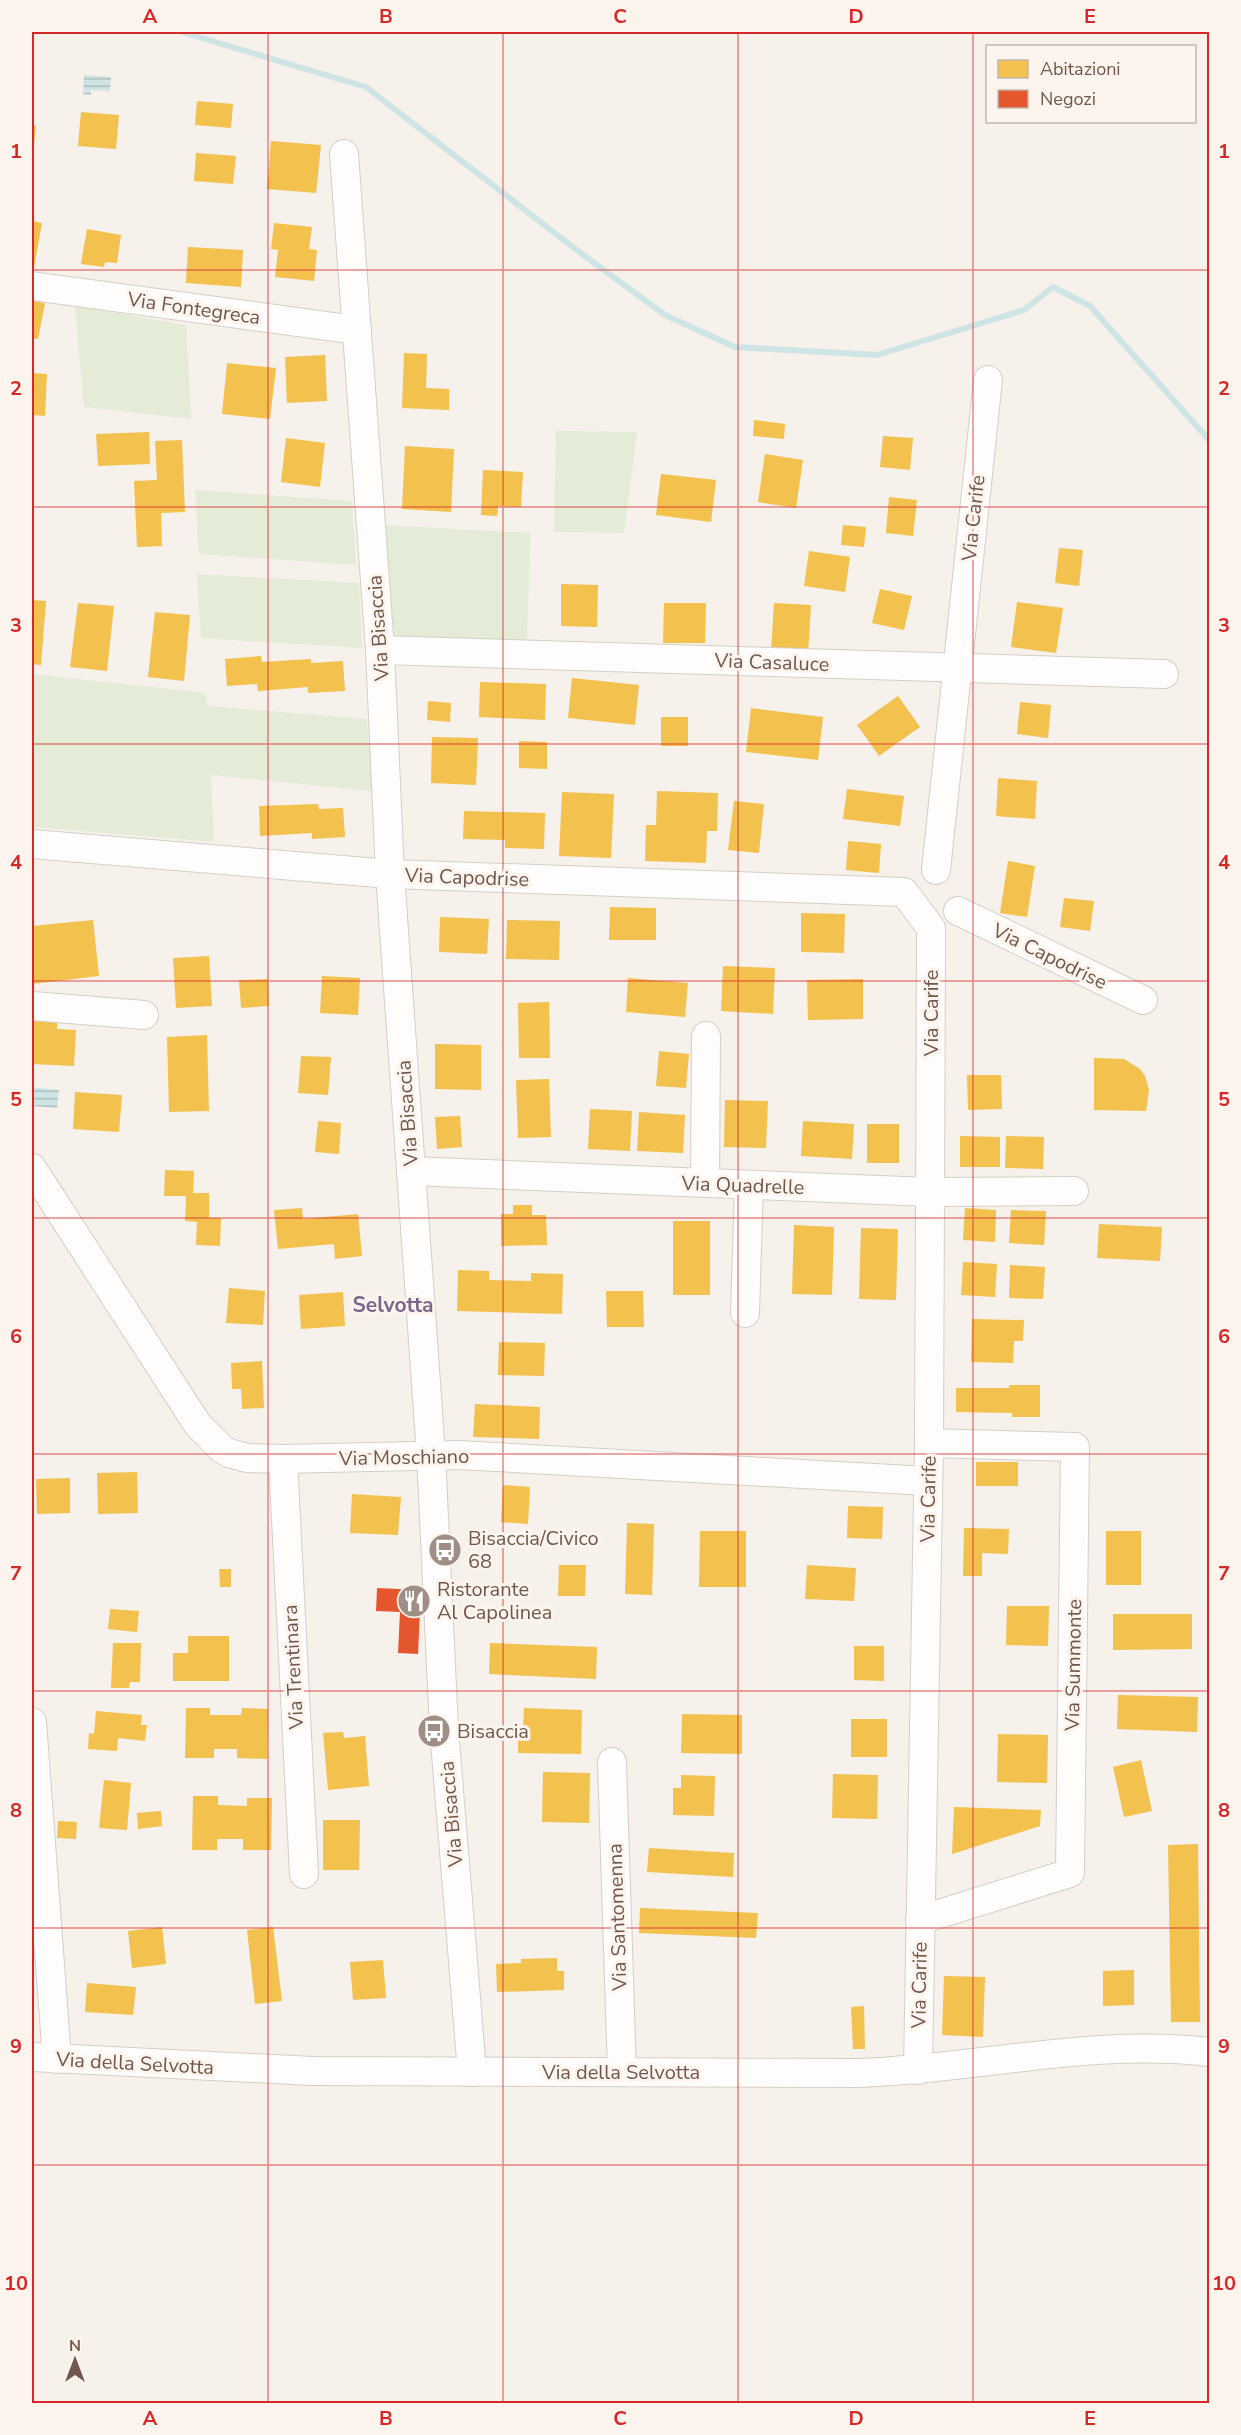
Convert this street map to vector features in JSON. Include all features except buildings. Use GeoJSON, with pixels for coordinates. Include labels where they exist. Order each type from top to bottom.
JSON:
{"type":"FeatureCollection","features":[{"type":"Feature","properties":{"kind":"street","name":"Via Bisaccia"},"geometry":{"type":"LineString","coordinates":[[344,154],[380,650],[390,874],[431,1454],[444,1729],[472,2072]]}},
{"type":"Feature","properties":{"kind":"street","name":"Via Fontegreca"},"geometry":{"type":"LineString","coordinates":[[32,285],[356,330]]}},
{"type":"Feature","properties":{"kind":"street","name":"Via Carife"},"geometry":{"type":"LineString","coordinates":[[936,870],[988,380]]}},
{"type":"Feature","properties":{"kind":"street","name":"Via Casaluce"},"geometry":{"type":"LineString","coordinates":[[380,650],[1164,674]]}},
{"type":"Feature","properties":{"kind":"street","name":"Via Capodrise"},"geometry":{"type":"LineString","coordinates":[[32,844],[390,874],[904,892]]}},
{"type":"Feature","properties":{"kind":"street"},"geometry":{"type":"LineString","coordinates":[[936,870],[958,911],[931,928],[904,892],[936,870]]}},
{"type":"Feature","properties":{"kind":"street","name":"Via Capodrise"},"geometry":{"type":"LineString","coordinates":[[958,911],[1143,1000]]}},
{"type":"Feature","properties":{"kind":"street","name":"Via Carife"},"geometry":{"type":"LineString","coordinates":[[918,2070],[929,1443],[931,928]]}},
{"type":"Feature","properties":{"kind":"street"},"geometry":{"type":"LineString","coordinates":[[32,1006],[144,1015]]}},
{"type":"Feature","properties":{"kind":"street"},"geometry":{"type":"LineString","coordinates":[[705,1183],[706,1036]]}},
{"type":"Feature","properties":{"kind":"street","name":"Via Moschiano"},"geometry":{"type":"LineString","coordinates":[[32,1168],[202,1430],[229,1454],[247,1458],[283,1459],[431,1454],[928,1481]]}},
{"type":"Feature","properties":{"kind":"street","name":"Via Quadrelle"},"geometry":{"type":"LineString","coordinates":[[411,1171],[929,1192],[1074,1191]]}},
{"type":"Feature","properties":{"kind":"street"},"geometry":{"type":"LineString","coordinates":[[745,1313],[749,1185]]}},
{"type":"Feature","properties":{"kind":"street","name":"Via Summonte"},"geometry":{"type":"LineString","coordinates":[[920,1920],[1070,1873],[1075,1447],[929,1443]]}},
{"type":"Feature","properties":{"kind":"street","name":"Via Trentinara"},"geometry":{"type":"LineString","coordinates":[[283,1459],[304,1874]]}},
{"type":"Feature","properties":{"kind":"street"},"geometry":{"type":"LineString","coordinates":[[32,1722],[44,2058]]}},
{"type":"Feature","properties":{"kind":"street","name":"Via Santomenna"},"geometry":{"type":"LineString","coordinates":[[612,1762],[622,2072]]}},
{"type":"Feature","properties":{"kind":"street","name":"Via della Selvotta"},"geometry":{"type":"LineString","coordinates":[[44,2058],[313,2071],[860,2073],[918,2070],[1115,2049],[1177,2049],[1209,2052]]}},
{"type":"Feature","properties":{"kind":"green space"},"geometry":{"type":"Polygon","coordinates":[[[75,306],[186,325],[191,419],[84,407],[75,306]]]}},
{"type":"Feature","properties":{"kind":"green space"},"geometry":{"type":"Polygon","coordinates":[[[556,431],[637,432],[624,533],[554,532],[556,431]]]}},
{"type":"Feature","properties":{"kind":"green space"},"geometry":{"type":"Polygon","coordinates":[[[195,490],[352,501],[356,565],[199,554],[195,490]]]}},
{"type":"Feature","properties":{"kind":"green space"},"geometry":{"type":"Polygon","coordinates":[[[381,525],[530,533],[527,643],[387,637],[381,525]]]}},
{"type":"Feature","properties":{"kind":"green space"},"geometry":{"type":"Polygon","coordinates":[[[197,574],[359,583],[362,648],[201,638],[197,574]]]}},
{"type":"Feature","properties":{"kind":"green space"},"geometry":{"type":"Polygon","coordinates":[[[32,674],[206,693],[207,706],[367,719],[372,791],[211,775],[214,842],[32,827],[32,674]]]}},
{"type":"Feature","properties":{"kind":"shaded area"},"geometry":{"type":"Polygon","coordinates":[[[84,75],[111,77],[110,91],[91,90],[91,95],[83,94],[84,75]]]}},
{"type":"Feature","properties":{"kind":"shaded area"},"geometry":{"type":"Polygon","coordinates":[[[32,1087],[59,1090],[57,1108],[32,1106],[32,1087]]]}},
{"type":"Feature","properties":{"kind":"waterway"},"geometry":{"type":"LineString","coordinates":[[182,32],[366,87],[578,251],[665,315],[735,347],[877,355],[1024,310],[1053,287],[1090,306],[1210,441]]}},
{"type":"Feature","properties":{"kind":"place","name":"Bisaccia/Civico 68"},"geometry":{"type":"Point","coordinates":[445,1550]}},
{"type":"Feature","properties":{"kind":"place","name":"Ristorante Al Capolinea"},"geometry":{"type":"Point","coordinates":[414,1601]}},
{"type":"Feature","properties":{"kind":"place","name":"Bisaccia"},"geometry":{"type":"Point","coordinates":[434,1731]}},
{"type":"Feature","properties":{"kind":"district","name":"Selvotta"},"geometry":{"type":"Point","coordinates":[393,1305]}}]}
